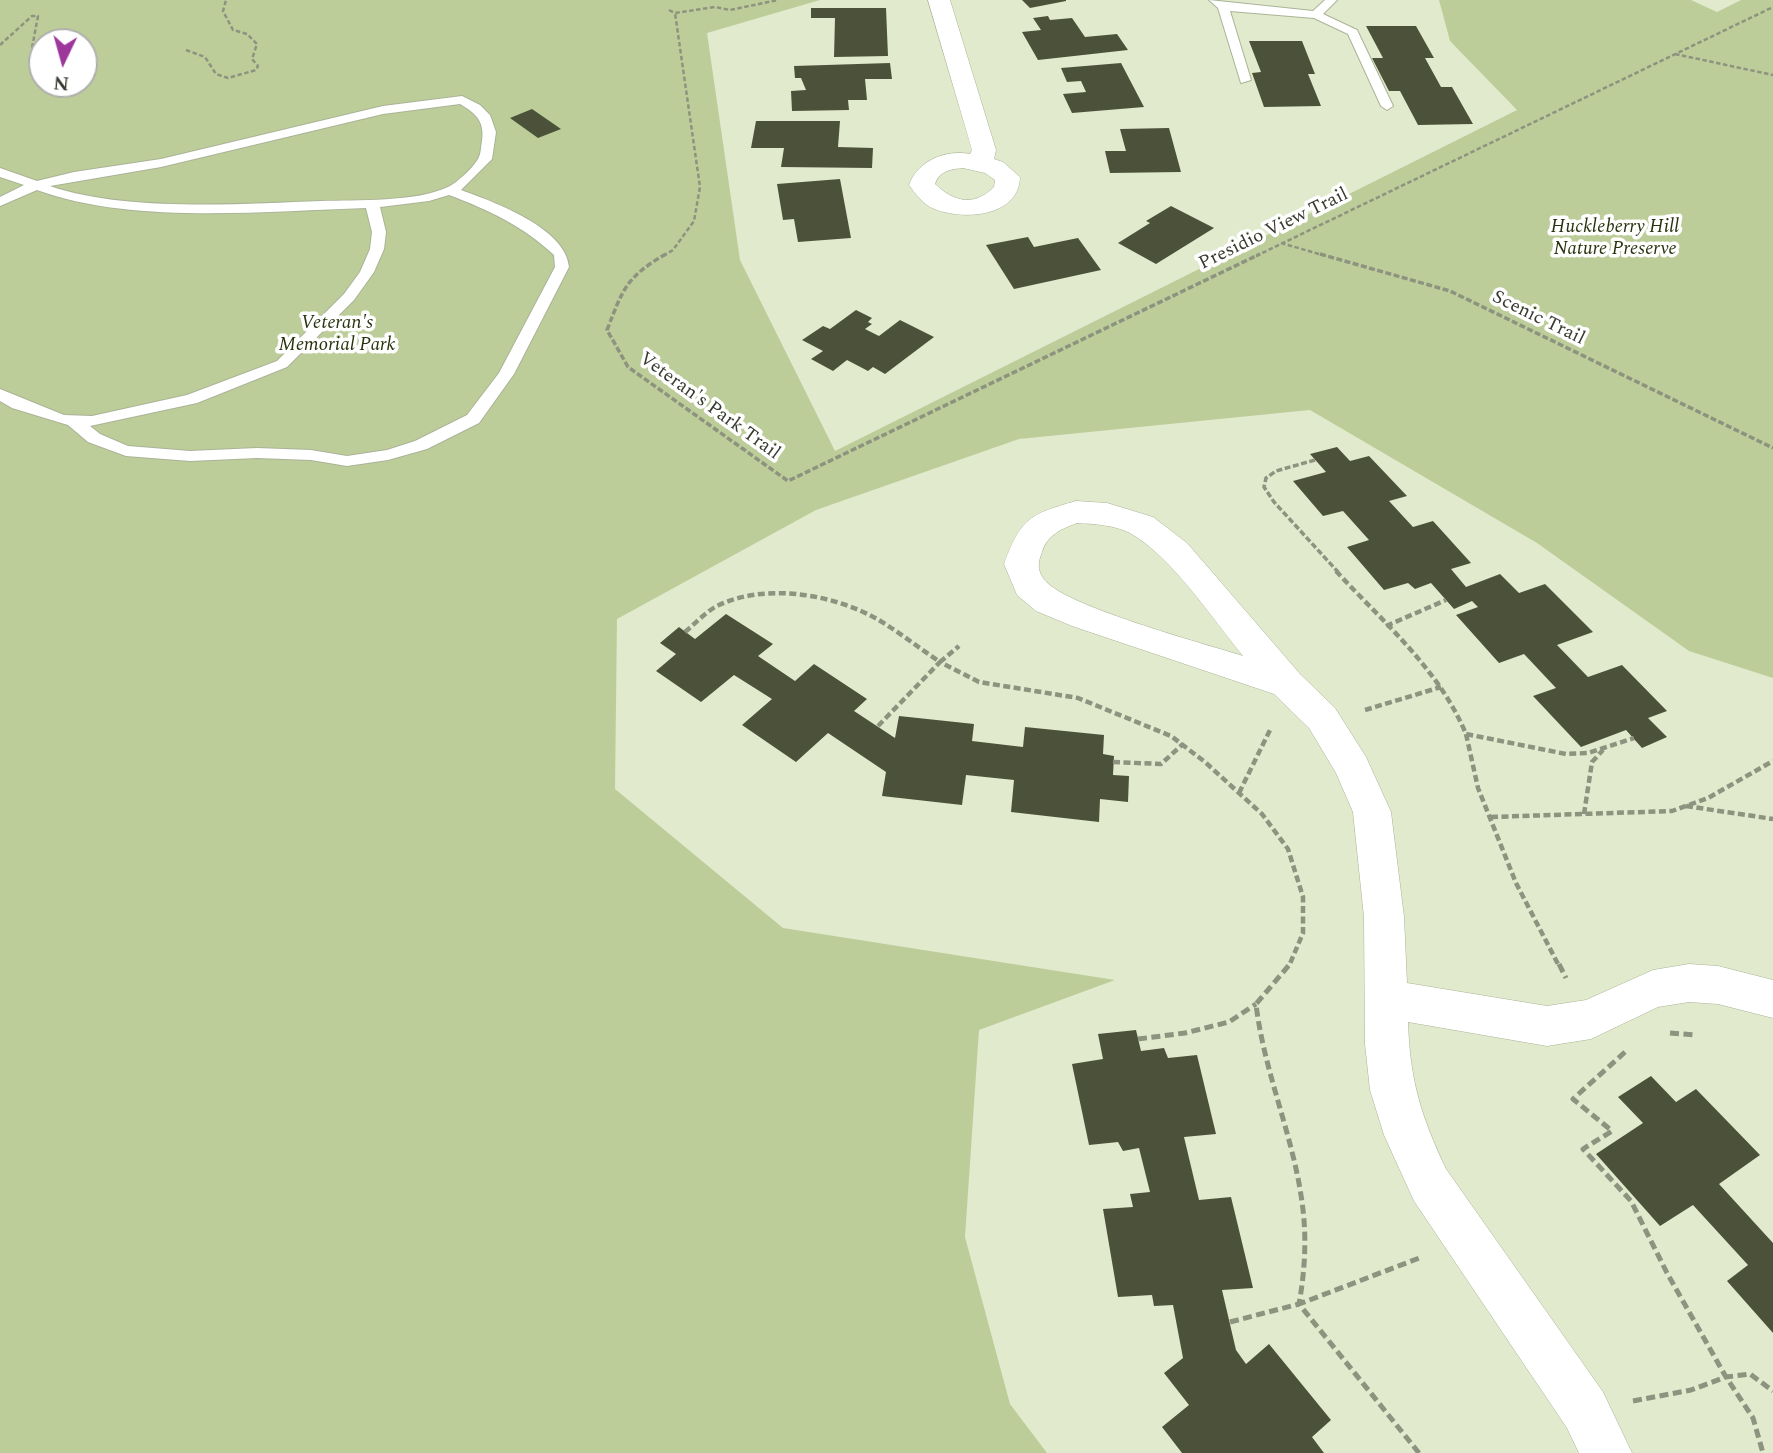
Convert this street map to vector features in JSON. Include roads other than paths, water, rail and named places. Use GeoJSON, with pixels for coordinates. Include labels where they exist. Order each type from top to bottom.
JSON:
{"type":"FeatureCollection","features":[{"type":"Feature","properties":{"kind":"street"},"geometry":{"type":"LineString","coordinates":[[939,0],[984,150],[981,162]]}},
{"type":"Feature","properties":{"kind":"street"},"geometry":{"type":"LineString","coordinates":[[1287,684],[1084,617],[1048,602],[1029,586],[1021,564],[1030,538],[1048,521],[1076,513],[1107,514],[1141,525],[1175,551],[1287,684],[1322,718],[1353,768],[1372,811],[1384,917],[1392,1090],[1407,1135],[1430,1185],[1585,1410],[1606,1453]]}},
{"type":"Feature","properties":{"kind":"street"},"geometry":{"type":"LineString","coordinates":[[1387,999],[1546,1026],[1591,1018],[1653,989],[1689,983],[1718,985],[1773,999]]}},
{"type":"Feature","properties":{"kind":"lane"},"geometry":{"type":"LineString","coordinates":[[1316,15],[1331,0]]}},
{"type":"Feature","properties":{"kind":"lane"},"geometry":{"type":"LineString","coordinates":[[1245,80],[1219,3],[1316,15],[1353,32],[1387,106]]}},
{"type":"Feature","properties":{"kind":"lane"},"geometry":{"type":"LineString","coordinates":[[0,172],[36,185],[72,198],[151,205],[227,208],[372,204],[429,197],[450,191],[467,179],[485,159],[490,132],[486,118],[462,100],[383,110],[161,163],[74,176],[36,185],[0,202]]}},
{"type":"Feature","properties":{"kind":"lane"},"geometry":{"type":"LineString","coordinates":[[74,421],[94,438],[126,451],[190,456],[257,453],[312,455],[347,461],[388,455],[421,445],[473,419],[506,374],[531,329],[562,267],[561,254],[541,234],[506,211],[450,191]]}},
{"type":"Feature","properties":{"kind":"lane"},"geometry":{"type":"LineString","coordinates":[[0,394],[18,404],[63,420],[92,421],[191,399],[282,364],[349,297],[367,272],[377,249],[379,232],[372,204]]}},
{"type":"Feature","properties":{"kind":"park label","name":"Huckleberry Hill Nature Preserve"},"geometry":{"type":"Point","coordinates":[1615,239]}},
{"type":"Feature","properties":{"kind":"park label","name":"Veteran's Memorial Park"},"geometry":{"type":"Point","coordinates":[337,335]}}]}
